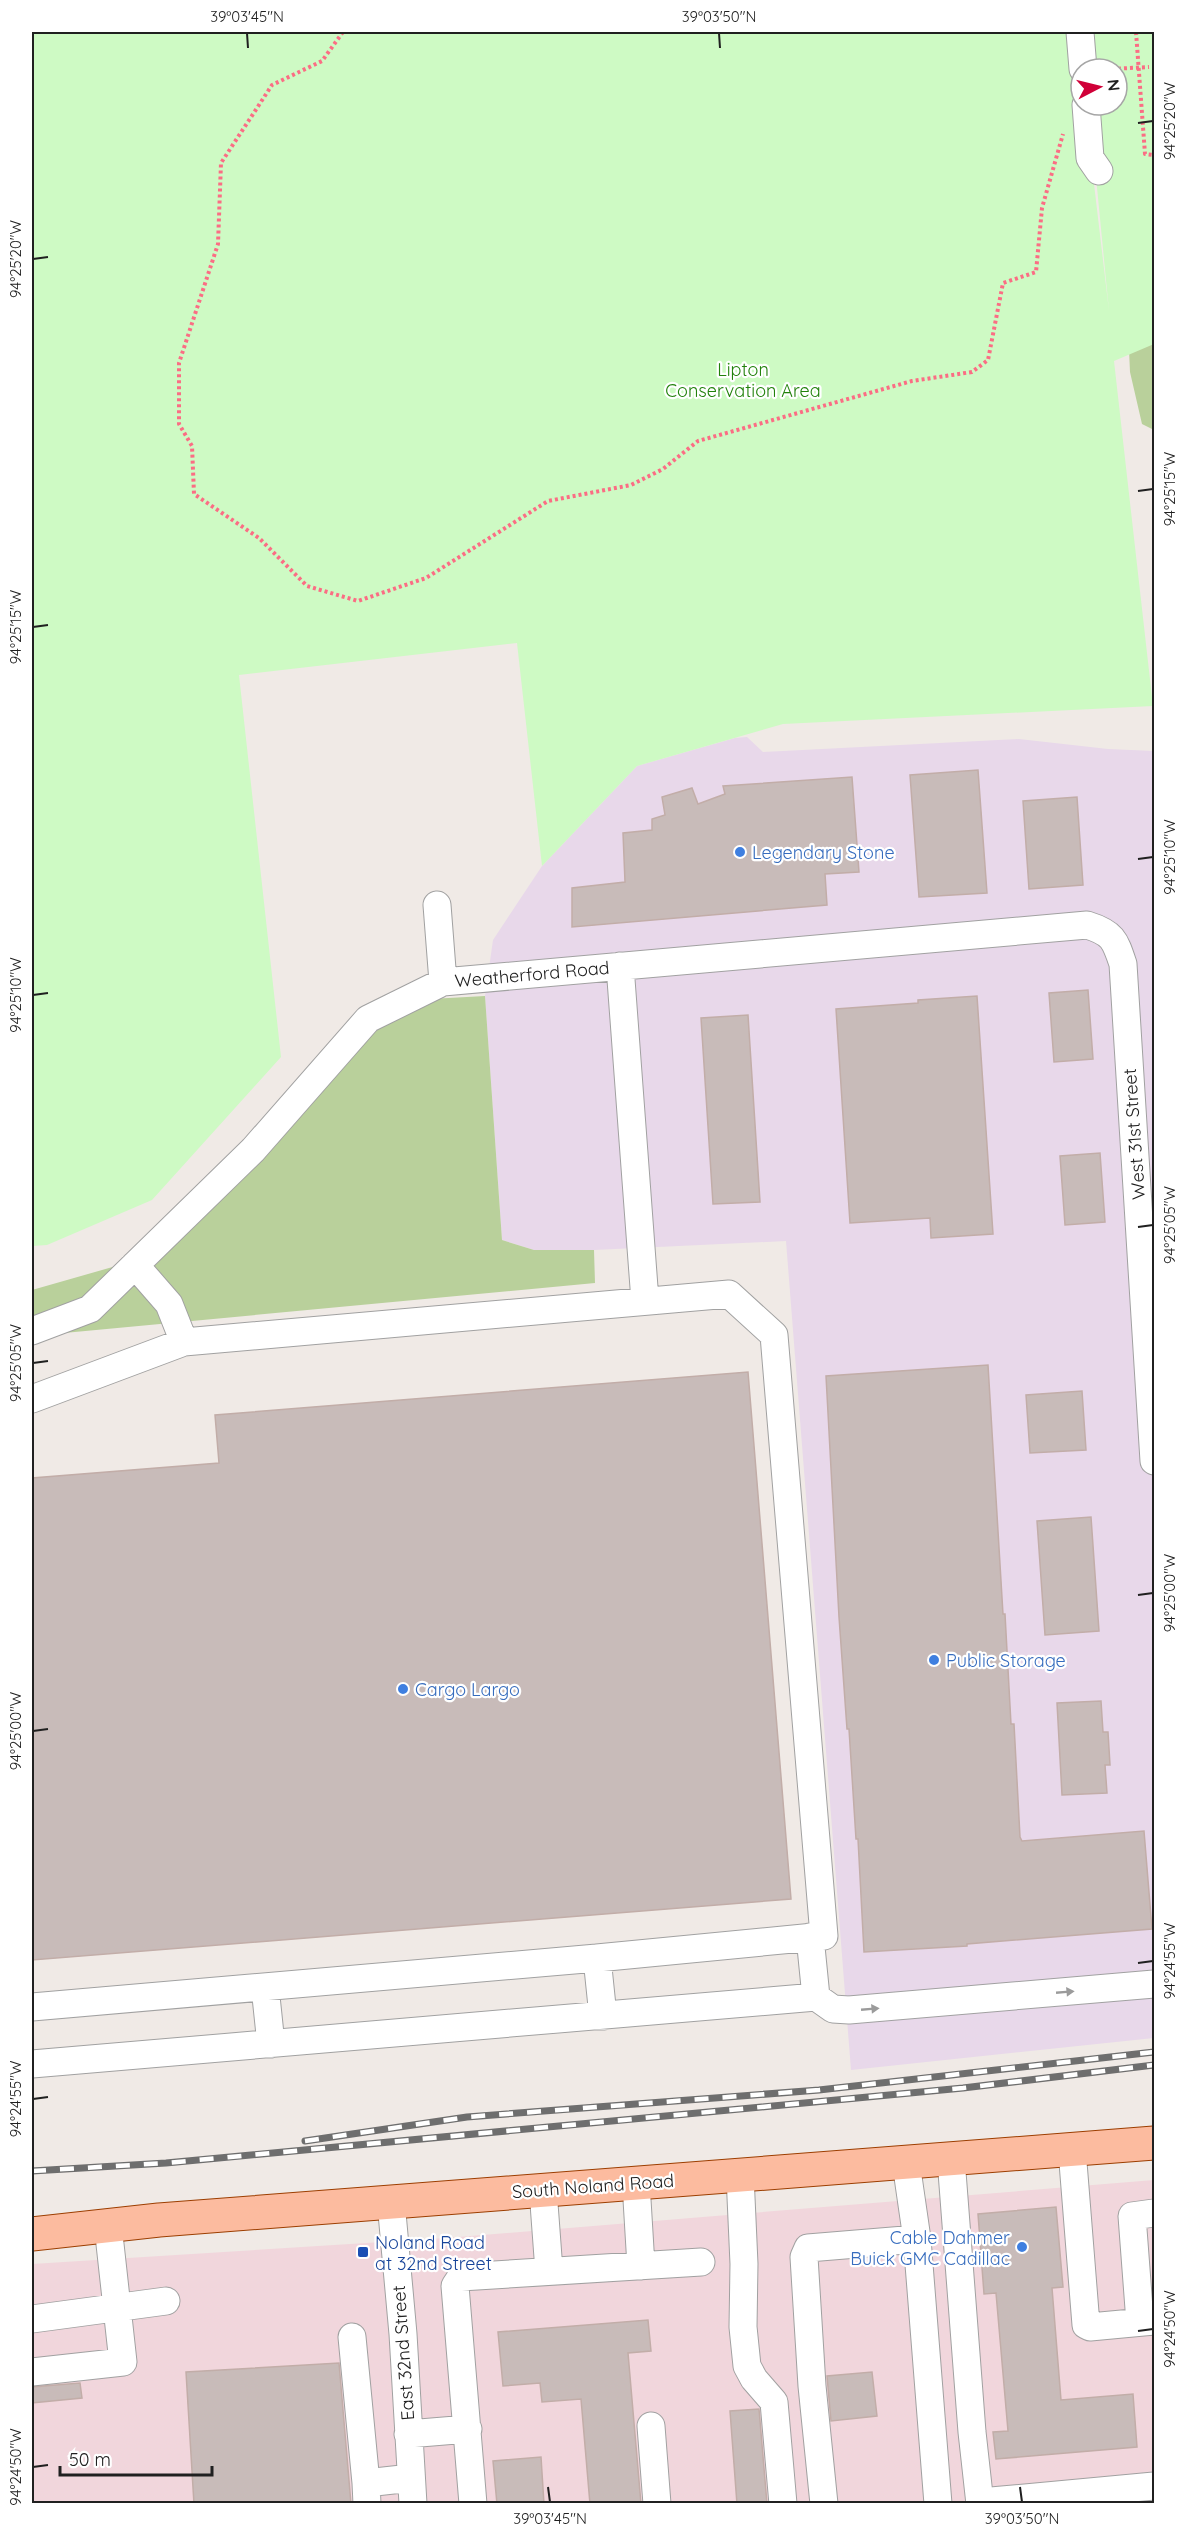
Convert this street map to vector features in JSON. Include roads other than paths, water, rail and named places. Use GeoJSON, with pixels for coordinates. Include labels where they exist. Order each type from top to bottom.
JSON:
{"type":"FeatureCollection","features":[{"type":"Feature","properties":{"kind":"main road","name":"South Noland Road"},"geometry":{"type":"LineString","coordinates":[[32,2234],[391,2202],[1155,2143]]}},
{"type":"Feature","properties":{"kind":"street"},"geometry":{"type":"LineString","coordinates":[[1080,32],[1082,57]]}},
{"type":"Feature","properties":{"kind":"street"},"geometry":{"type":"LineString","coordinates":[[1087,117],[1090,158],[1100,171]]}},
{"type":"Feature","properties":{"kind":"street"},"geometry":{"type":"LineString","coordinates":[[437,905],[443,982]]}},
{"type":"Feature","properties":{"kind":"street","name":"Weatherford Road"},"geometry":{"type":"LineString","coordinates":[[32,1331],[90,1309],[253,1150],[368,1019],[443,982],[1087,925],[1095,927]]}},
{"type":"Feature","properties":{"kind":"street","name":"West 31st Street"},"geometry":{"type":"LineString","coordinates":[[1095,927],[1103,930],[1116,941],[1123,964],[1155,1461]]}},
{"type":"Feature","properties":{"kind":"street"},"geometry":{"type":"LineString","coordinates":[[620,966],[645,1301]]}},
{"type":"Feature","properties":{"kind":"street"},"geometry":{"type":"LineString","coordinates":[[135,1265],[170,1304],[184,1342]]}},
{"type":"Feature","properties":{"kind":"street"},"geometry":{"type":"LineString","coordinates":[[32,1399],[184,1342],[729,1294],[774,1335],[824,1936],[32,2007]]}},
{"type":"Feature","properties":{"kind":"street"},"geometry":{"type":"LineString","coordinates":[[810,1937],[816,1997]]}},
{"type":"Feature","properties":{"kind":"street"},"geometry":{"type":"LineString","coordinates":[[597,1958],[603,2016]]}},
{"type":"Feature","properties":{"kind":"street"},"geometry":{"type":"LineString","coordinates":[[32,2064],[816,1997],[833,2009],[849,2010],[1155,1984]]}},
{"type":"Feature","properties":{"kind":"street"},"geometry":{"type":"LineString","coordinates":[[265,1987],[271,2044]]}},
{"type":"Feature","properties":{"kind":"street"},"geometry":{"type":"LineString","coordinates":[[1072,2150],[1086,2325],[1090,2327],[1147,2322],[1132,2216],[1155,2213]]}},
{"type":"Feature","properties":{"kind":"street"},"geometry":{"type":"LineString","coordinates":[[951,2159],[972,2432],[980,2503],[1155,2486]]}},
{"type":"Feature","properties":{"kind":"street"},"geometry":{"type":"LineString","coordinates":[[906,2163],[917,2239],[938,2504]]}},
{"type":"Feature","properties":{"kind":"street"},"geometry":{"type":"LineString","coordinates":[[740,2175],[744,2264],[743,2327],[747,2366],[754,2379],[774,2402],[783,2504]]}},
{"type":"Feature","properties":{"kind":"street"},"geometry":{"type":"LineString","coordinates":[[636,2183],[641,2266]]}},
{"type":"Feature","properties":{"kind":"street"},"geometry":{"type":"LineString","coordinates":[[543,2190],[549,2271]]}},
{"type":"Feature","properties":{"kind":"street","name":"East 32nd Street"},"geometry":{"type":"LineString","coordinates":[[391,2202],[412,2491]]}},
{"type":"Feature","properties":{"kind":"street"},"geometry":{"type":"LineString","coordinates":[[32,2372],[123,2362],[108,2226]]}},
{"type":"Feature","properties":{"kind":"street"},"geometry":{"type":"LineString","coordinates":[[824,2504],[812,2386],[804,2258],[808,2248],[917,2239]]}},
{"type":"Feature","properties":{"kind":"street"},"geometry":{"type":"LineString","coordinates":[[473,2504],[455,2286],[461,2277],[701,2262]]}},
{"type":"Feature","properties":{"kind":"street"},"geometry":{"type":"LineString","coordinates":[[32,2319],[166,2301]]}},
{"type":"Feature","properties":{"kind":"street"},"geometry":{"type":"LineString","coordinates":[[352,2337],[367,2493],[412,2491]]}},
{"type":"Feature","properties":{"kind":"street"},"geometry":{"type":"LineString","coordinates":[[651,2426],[657,2504]]}},
{"type":"Feature","properties":{"kind":"street"},"geometry":{"type":"LineString","coordinates":[[408,2433],[468,2429]]}},
{"type":"Feature","properties":{"kind":"railway"},"geometry":{"type":"LineString","coordinates":[[305,2141],[467,2117],[819,2090],[1154,2052]]}},
{"type":"Feature","properties":{"kind":"railway"},"geometry":{"type":"LineString","coordinates":[[32,2171],[166,2163],[963,2088],[1154,2065]]}},
{"type":"Feature","properties":{"kind":"place","name":"Legendary Stone"},"geometry":{"type":"Point","coordinates":[740,852]}},
{"type":"Feature","properties":{"kind":"place","name":"Public Storage"},"geometry":{"type":"Point","coordinates":[934,1660]}},
{"type":"Feature","properties":{"kind":"place","name":"Cargo Largo"},"geometry":{"type":"Point","coordinates":[403,1689]}},
{"type":"Feature","properties":{"kind":"place","name":"Cable Dahmer Buick GMC Cadillac"},"geometry":{"type":"Point","coordinates":[1022,2247]}},
{"type":"Feature","properties":{"kind":"place","name":"Noland Road at 32nd Street"},"geometry":{"type":"Point","coordinates":[363,2252]}},
{"type":"Feature","properties":{"kind":"park label","name":"Lipton Conservation Area"},"geometry":{"type":"Point","coordinates":[743,379]}}]}
